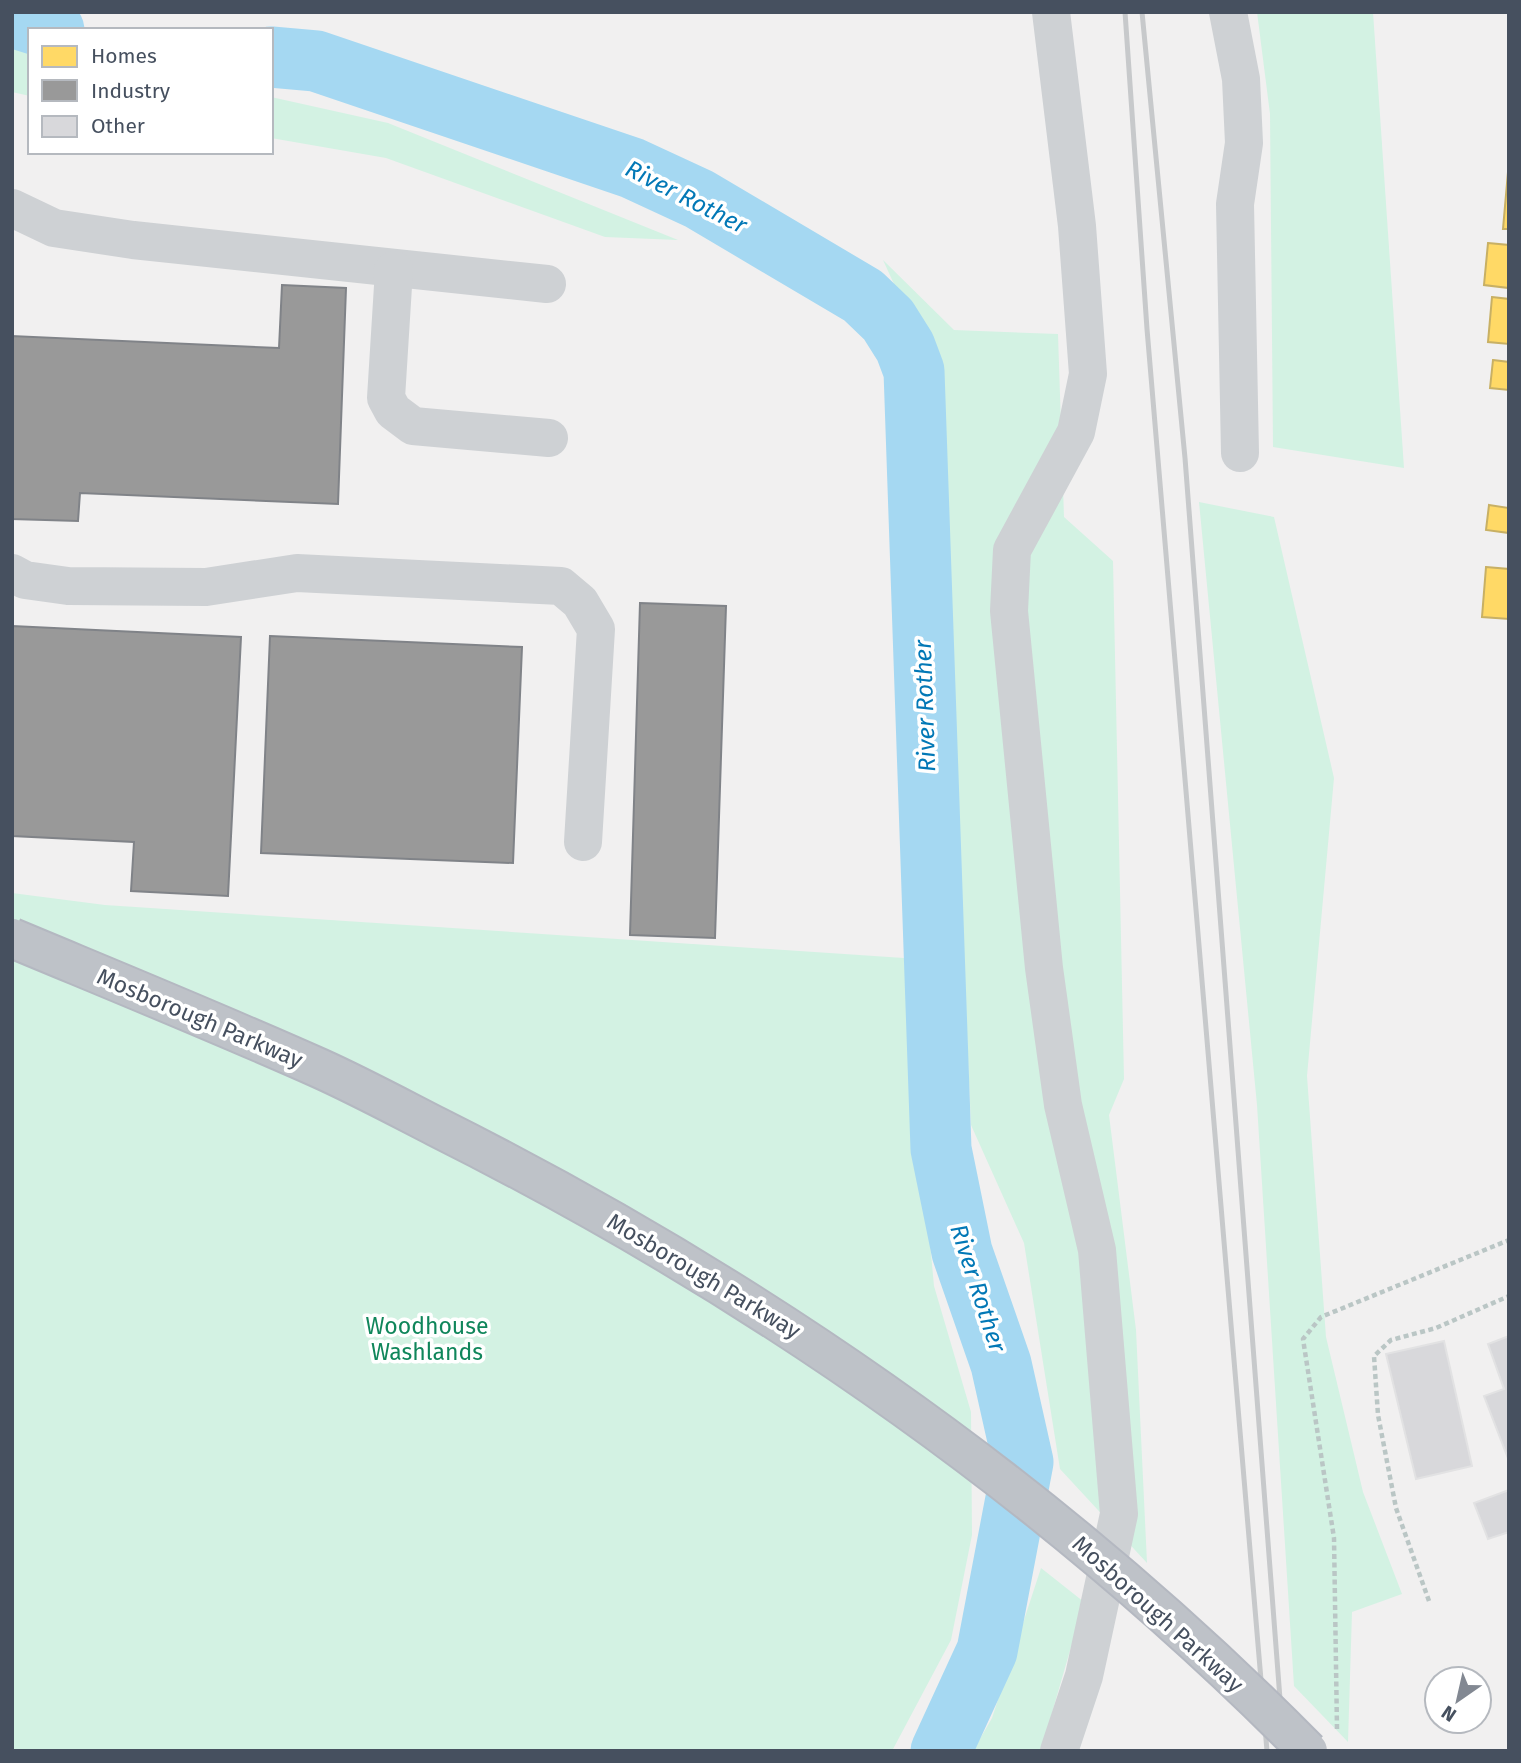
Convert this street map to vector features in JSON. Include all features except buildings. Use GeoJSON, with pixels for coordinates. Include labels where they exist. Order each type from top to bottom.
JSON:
{"type":"FeatureCollection","features":[{"type":"Feature","properties":{"kind":"highway","name":"Mosborough Parkway"},"geometry":{"type":"LineString","coordinates":[[12,939],[321,1069],[493,1155],[662,1247],[827,1351],[946,1436],[1323,1744]]}},
{"type":"Feature","properties":{"kind":"lane"},"geometry":{"type":"LineString","coordinates":[[1051,12],[1077,226],[1088,374],[1076,432],[1012,550],[1009,611],[1019,740],[1063,1105],[1097,1250],[1119,1514],[1084,1676],[1059,1751]]}},
{"type":"Feature","properties":{"kind":"lane"},"geometry":{"type":"LineString","coordinates":[[1228,12],[1241,79],[1244,143],[1235,204],[1240,453]]}},
{"type":"Feature","properties":{"kind":"lane"},"geometry":{"type":"LineString","coordinates":[[12,208],[54,228],[133,240],[393,271],[547,284]]}},
{"type":"Feature","properties":{"kind":"lane"},"geometry":{"type":"LineString","coordinates":[[393,271],[386,398],[393,411],[413,426],[549,438]]}},
{"type":"Feature","properties":{"kind":"lane"},"geometry":{"type":"LineString","coordinates":[[12,573],[25,580],[68,586],[206,587],[297,573],[561,586],[580,602],[596,629],[583,842]]}},
{"type":"Feature","properties":{"kind":"path"},"geometry":{"type":"LineString","coordinates":[[1323,1744],[1334,1538],[1303,1339],[1321,1317],[1509,1240]]}},
{"type":"Feature","properties":{"kind":"path"},"geometry":{"type":"LineString","coordinates":[[1429,1601],[1396,1508],[1378,1415],[1374,1356],[1391,1340],[1436,1328],[1509,1296]]}},
{"type":"Feature","properties":{"kind":"green space"},"geometry":{"type":"Polygon","coordinates":[[[1257,12],[1373,12],[1404,468],[1273,447],[1270,114],[1257,12]]]}},
{"type":"Feature","properties":{"kind":"green space"},"geometry":{"type":"Polygon","coordinates":[[[12,45],[28,48],[28,96],[12,92],[12,45]]]}},
{"type":"Feature","properties":{"kind":"green space"},"geometry":{"type":"Polygon","coordinates":[[[273,97],[388,123],[678,240],[605,237],[386,158],[273,138],[273,97]]]}},
{"type":"Feature","properties":{"kind":"green space"},"geometry":{"type":"Polygon","coordinates":[[[883,260],[954,330],[1058,334],[1064,517],[1113,561],[1124,1079],[1109,1115],[1136,1330],[1147,1563],[1060,1469],[1024,1243],[971,1125],[937,378],[883,260]]]}},
{"type":"Feature","properties":{"kind":"green space"},"geometry":{"type":"Polygon","coordinates":[[[1199,502],[1274,517],[1334,778],[1307,1076],[1326,1337],[1363,1492],[1402,1594],[1352,1612],[1348,1742],[1294,1686],[1257,1105],[1199,502]]]}},
{"type":"Feature","properties":{"kind":"green space","name":"Woodhouse Washlands"},"geometry":{"type":"Polygon","coordinates":[[[12,893],[105,905],[904,958],[934,1286],[971,1412],[972,1535],[951,1640],[892,1751],[12,1751],[12,893]]]}},
{"type":"Feature","properties":{"kind":"green space"},"geometry":{"type":"Polygon","coordinates":[[[1041,1568],[1084,1602],[1041,1751],[973,1751],[992,1718],[1041,1568]]]}},
{"type":"Feature","properties":{"kind":"waterway","name":"River Rother"},"geometry":{"type":"LineString","coordinates":[[12,17],[48,28]]}},
{"type":"Feature","properties":{"kind":"waterway","name":"River Rother"},"geometry":{"type":"LineString","coordinates":[[273,57],[316,61],[632,168],[699,199],[863,296],[888,320],[905,347],[914,371],[941,1149],[962,1252],[1001,1364],[1023,1462],[987,1651],[941,1751]]}},
{"type":"Feature","properties":{"kind":"railway"},"geometry":{"type":"LineString","coordinates":[[1125,12],[1147,329],[1267,1751]]}},
{"type":"Feature","properties":{"kind":"railway"},"geometry":{"type":"LineString","coordinates":[[1142,12],[1185,458],[1284,1751]]}}]}
